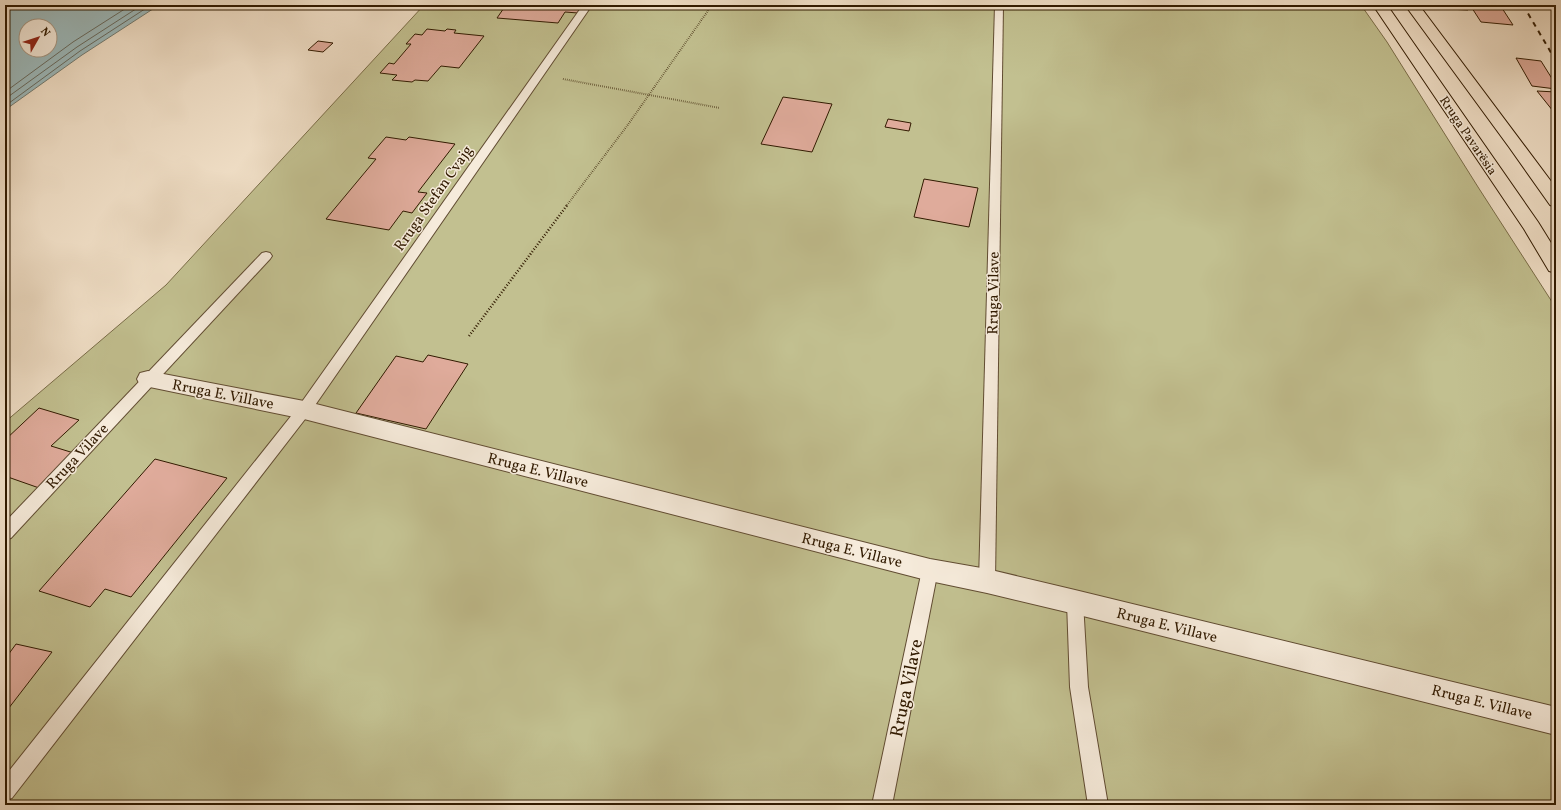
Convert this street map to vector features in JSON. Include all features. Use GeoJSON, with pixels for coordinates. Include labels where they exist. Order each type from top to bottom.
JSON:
{"type":"FeatureCollection","features":[{"type":"Feature","properties":{"kind":"main road","name":"Rruga Pavarësia"},"geometry":{"type":"LineString","coordinates":[[1380,5],[1531,226],[1556,266]]}},
{"type":"Feature","properties":{"kind":"main road","name":"Rruga Pavarësia"},"geometry":{"type":"LineString","coordinates":[[1412,5],[1516,143],[1556,200]]}},
{"type":"Feature","properties":{"kind":"street","name":"Rruga E. Villave"},"geometry":{"type":"LineString","coordinates":[[148,380],[304,410],[930,570],[987,581],[1075,602],[1556,721]]}},
{"type":"Feature","properties":{"kind":"lane","name":"Rruga Stefan Cvajg"},"geometry":{"type":"LineString","coordinates":[[5,791],[304,410],[538,74],[588,5]]}},
{"type":"Feature","properties":{"kind":"lane","name":"Rruga Vilave"},"geometry":{"type":"LineString","coordinates":[[987,581],[999,5]]}},
{"type":"Feature","properties":{"kind":"lane","name":"Rruga Vilave"},"geometry":{"type":"LineString","coordinates":[[5,534],[266,256]]}},
{"type":"Feature","properties":{"kind":"lane","name":"Rruga Vilave"},"geometry":{"type":"LineString","coordinates":[[882,805],[930,570]]}},
{"type":"Feature","properties":{"kind":"lane"},"geometry":{"type":"LineString","coordinates":[[1075,602],[1079,687],[1098,805]]}},
{"type":"Feature","properties":{"kind":"path"},"geometry":{"type":"LineString","coordinates":[[469,336],[627,126],[712,5]]}},
{"type":"Feature","properties":{"kind":"path"},"geometry":{"type":"LineString","coordinates":[[538,74],[720,108]]}},
{"type":"Feature","properties":{"kind":"shaded area"},"geometry":{"type":"Polygon","coordinates":[[[424,5],[1361,5],[1387,42],[1556,308],[1556,805],[5,805],[5,422],[166,285],[424,5]]]}},
{"type":"Feature","properties":{"kind":"water"},"geometry":{"type":"Polygon","coordinates":[[[5,5],[159,5],[82,55],[5,110],[5,5]]]}},
{"type":"Feature","properties":{"kind":"building"},"geometry":{"type":"Polygon","coordinates":[[[506,5],[582,5],[578,13],[565,12],[558,23],[497,18],[506,5]]]}},
{"type":"Feature","properties":{"kind":"building"},"geometry":{"type":"Polygon","coordinates":[[[1444,5],[1464,5],[1468,10],[1447,9],[1444,5]]]}},
{"type":"Feature","properties":{"kind":"building"},"geometry":{"type":"Polygon","coordinates":[[[1470,5],[1500,5],[1513,25],[1481,22],[1470,5]]]}},
{"type":"Feature","properties":{"kind":"building"},"geometry":{"type":"Polygon","coordinates":[[[427,29],[445,31],[447,29],[456,30],[454,33],[484,36],[459,68],[441,66],[428,81],[415,80],[412,82],[392,80],[397,75],[380,73],[389,63],[394,64],[411,44],[406,44],[415,34],[422,35],[427,29]]]}},
{"type":"Feature","properties":{"kind":"building"},"geometry":{"type":"Polygon","coordinates":[[[318,41],[333,43],[323,52],[308,50],[318,41]]]}},
{"type":"Feature","properties":{"kind":"building"},"geometry":{"type":"Polygon","coordinates":[[[1516,58],[1541,61],[1556,85],[1556,89],[1532,86],[1516,58]]]}},
{"type":"Feature","properties":{"kind":"building"},"geometry":{"type":"Polygon","coordinates":[[[1537,91],[1556,92],[1556,111],[1553,111],[1537,91]]]}},
{"type":"Feature","properties":{"kind":"building"},"geometry":{"type":"Polygon","coordinates":[[[783,97],[832,104],[812,152],[761,144],[783,97]]]}},
{"type":"Feature","properties":{"kind":"building"},"geometry":{"type":"Polygon","coordinates":[[[888,119],[911,123],[909,131],[885,127],[888,119]]]}},
{"type":"Feature","properties":{"kind":"building"},"geometry":{"type":"Polygon","coordinates":[[[386,137],[406,140],[409,137],[455,144],[418,192],[427,193],[412,213],[403,211],[389,230],[326,219],[376,159],[368,158],[386,137]]]}},
{"type":"Feature","properties":{"kind":"building"},"geometry":{"type":"Polygon","coordinates":[[[924,179],[978,188],[969,227],[914,217],[924,179]]]}},
{"type":"Feature","properties":{"kind":"building"},"geometry":{"type":"Polygon","coordinates":[[[428,355],[468,364],[426,429],[356,413],[396,356],[423,362],[428,355]]]}},
{"type":"Feature","properties":{"kind":"building"},"geometry":{"type":"Polygon","coordinates":[[[39,408],[79,420],[51,446],[77,454],[42,489],[5,476],[5,440],[39,408]]]}},
{"type":"Feature","properties":{"kind":"building"},"geometry":{"type":"Polygon","coordinates":[[[155,459],[227,478],[131,597],[105,589],[90,607],[39,591],[155,459]]]}},
{"type":"Feature","properties":{"kind":"building"},"geometry":{"type":"Polygon","coordinates":[[[16,644],[52,652],[5,713],[5,654],[8,655],[16,644]]]}},
{"type":"Feature","properties":{"kind":"railway"},"geometry":{"type":"LineString","coordinates":[[1523,5],[1556,61]]}}]}
